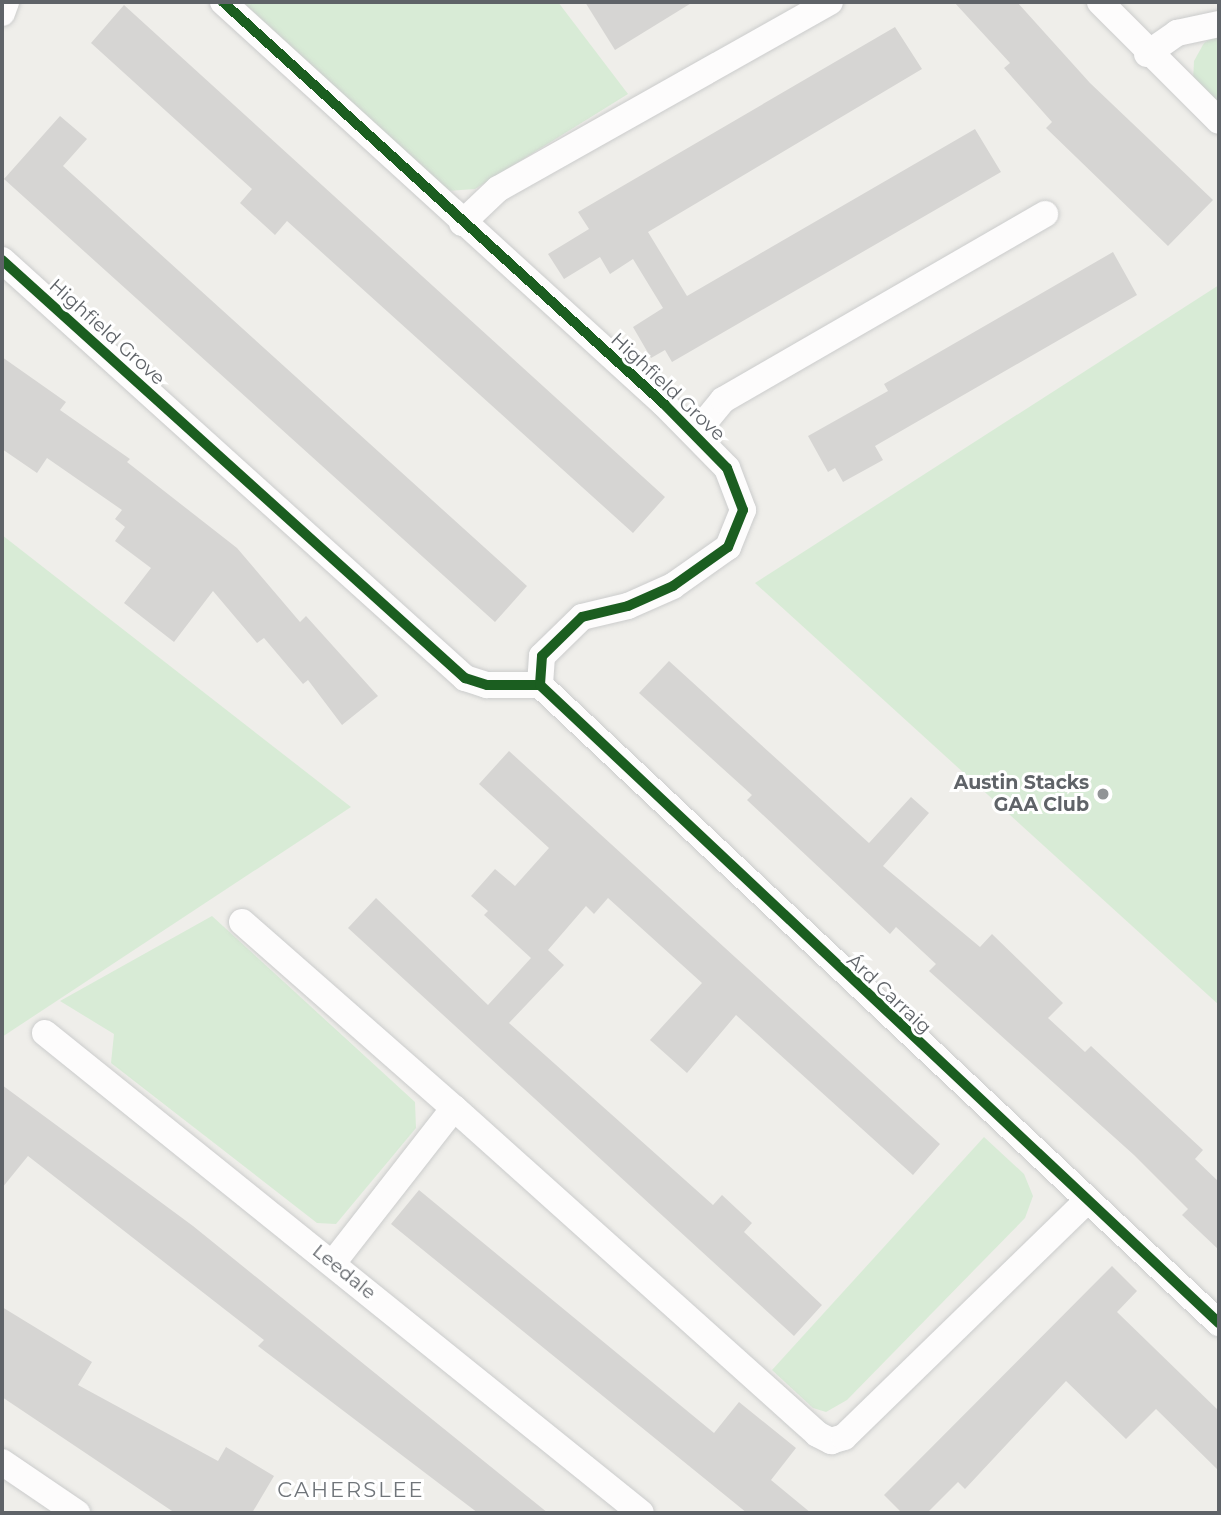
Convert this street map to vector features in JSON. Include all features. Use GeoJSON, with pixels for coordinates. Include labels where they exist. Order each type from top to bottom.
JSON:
{"type":"FeatureCollection","features":[{"type":"Feature","properties":{"kind":"street"},"geometry":{"type":"LineString","coordinates":[[2,13],[6,2]]}},
{"type":"Feature","properties":{"kind":"street","name":"Highfield Grove"},"geometry":{"type":"LineString","coordinates":[[2,260],[465,678],[487,685],[540,685],[542,656],[582,617],[628,606],[673,586],[728,547],[743,510],[727,468],[695,434],[223,2]]}},
{"type":"Feature","properties":{"kind":"street"},"geometry":{"type":"LineString","coordinates":[[462,223],[498,189],[830,2]]}},
{"type":"Feature","properties":{"kind":"street"},"geometry":{"type":"LineString","coordinates":[[1100,2],[1147,54],[1219,121]]}},
{"type":"Feature","properties":{"kind":"street"},"geometry":{"type":"LineString","coordinates":[[1147,54],[1177,33],[1219,24]]}},
{"type":"Feature","properties":{"kind":"street","name":"Highfield Grove"},"geometry":{"type":"LineString","coordinates":[[695,434],[723,400],[1045,214]]}},
{"type":"Feature","properties":{"kind":"street","name":"Árd Carraig"},"geometry":{"type":"LineString","coordinates":[[540,685],[1086,1202],[1219,1323]]}},
{"type":"Feature","properties":{"kind":"street"},"geometry":{"type":"LineString","coordinates":[[242,922],[817,1434],[831,1441],[844,1437],[1086,1202]]}},
{"type":"Feature","properties":{"kind":"street","name":"Leedale"},"geometry":{"type":"LineString","coordinates":[[45,1033],[641,1513]]}},
{"type":"Feature","properties":{"kind":"street"},"geometry":{"type":"LineString","coordinates":[[333,1263],[454,1108]]}},
{"type":"Feature","properties":{"kind":"street"},"geometry":{"type":"LineString","coordinates":[[2,1462],[77,1513]]}},
{"type":"Feature","properties":{"kind":"green space"},"geometry":{"type":"Polygon","coordinates":[[[243,2],[558,2],[628,94],[475,189],[447,191],[243,2]]]}},
{"type":"Feature","properties":{"kind":"green space"},"geometry":{"type":"Polygon","coordinates":[[[1219,34],[1219,105],[1193,81],[1194,61],[1204,43],[1219,34]]]}},
{"type":"Feature","properties":{"kind":"green space","name":"Austin Stacks GAA Club"},"geometry":{"type":"Polygon","coordinates":[[[1219,285],[1219,1005],[755,583],[1219,285]]]}},
{"type":"Feature","properties":{"kind":"green space"},"geometry":{"type":"Polygon","coordinates":[[[2,535],[351,807],[2,1037],[2,535]]]}},
{"type":"Feature","properties":{"kind":"green space"},"geometry":{"type":"Polygon","coordinates":[[[212,916],[415,1102],[416,1128],[336,1224],[317,1223],[111,1063],[114,1034],[60,1001],[212,916]]]}},
{"type":"Feature","properties":{"kind":"green space"},"geometry":{"type":"Polygon","coordinates":[[[984,1137],[1024,1174],[1033,1196],[1025,1218],[847,1400],[826,1412],[813,1408],[772,1370],[984,1137]]]}},
{"type":"Feature","properties":{"kind":"building"},"geometry":{"type":"Polygon","coordinates":[[[585,2],[693,2],[615,50],[585,2]]]}},
{"type":"Feature","properties":{"kind":"building"},"geometry":{"type":"Polygon","coordinates":[[[954,2],[1017,2],[1090,83],[1213,200],[1168,246],[1046,128],[1052,122],[1004,68],[1010,63],[954,2]]]}},
{"type":"Feature","properties":{"kind":"building"},"geometry":{"type":"Polygon","coordinates":[[[124,5],[665,497],[633,533],[287,221],[275,235],[240,203],[252,189],[91,43],[124,5]]]}},
{"type":"Feature","properties":{"kind":"building"},"geometry":{"type":"Polygon","coordinates":[[[895,27],[922,69],[648,232],[687,296],[975,129],[1001,172],[672,362],[665,350],[651,358],[633,327],[663,308],[633,259],[610,274],[600,257],[564,279],[548,254],[589,229],[578,212],[895,27]]]}},
{"type":"Feature","properties":{"kind":"building"},"geometry":{"type":"Polygon","coordinates":[[[60,116],[87,139],[63,166],[527,586],[495,622],[4,179],[60,116]]]}},
{"type":"Feature","properties":{"kind":"building"},"geometry":{"type":"Polygon","coordinates":[[[1113,252],[1137,295],[875,446],[883,460],[843,482],[835,468],[828,472],[808,436],[888,391],[884,384],[1113,252]]]}},
{"type":"Feature","properties":{"kind":"building"},"geometry":{"type":"Polygon","coordinates":[[[2,357],[66,402],[60,410],[130,459],[127,462],[237,548],[300,622],[306,616],[378,696],[342,725],[308,680],[303,684],[264,638],[257,643],[213,591],[174,642],[124,603],[151,568],[115,541],[125,527],[115,519],[122,510],[47,458],[37,473],[2,449],[2,357]]]}},
{"type":"Feature","properties":{"kind":"building"},"geometry":{"type":"Polygon","coordinates":[[[669,661],[869,843],[911,797],[929,813],[883,866],[980,947],[992,934],[1063,1003],[1048,1018],[1085,1052],[1091,1046],[1203,1150],[1195,1159],[1219,1182],[1219,1250],[1182,1215],[1188,1209],[1134,1155],[929,971],[936,964],[896,927],[890,934],[747,800],[752,795],[639,693],[669,661]]]}},
{"type":"Feature","properties":{"kind":"building"},"geometry":{"type":"Polygon","coordinates":[[[509,751],[940,1144],[913,1175],[736,1015],[687,1073],[650,1040],[702,983],[608,898],[594,914],[586,906],[548,950],[564,965],[509,1023],[713,1205],[722,1195],[752,1223],[744,1232],[822,1305],[794,1336],[348,928],[376,898],[488,1005],[531,958],[484,915],[488,911],[471,896],[495,869],[515,886],[549,848],[479,784],[509,751]]]}},
{"type":"Feature","properties":{"kind":"building"},"geometry":{"type":"Polygon","coordinates":[[[2,1085],[193,1226],[548,1513],[478,1513],[258,1346],[264,1340],[28,1156],[2,1188],[2,1085]]]}},
{"type":"Feature","properties":{"kind":"building"},"geometry":{"type":"Polygon","coordinates":[[[419,1190],[714,1433],[739,1402],[796,1448],[771,1480],[811,1513],[747,1513],[391,1224],[419,1190]]]}},
{"type":"Feature","properties":{"kind":"building"},"geometry":{"type":"Polygon","coordinates":[[[1112,1266],[1137,1291],[1117,1312],[1219,1411],[1219,1471],[1156,1409],[1126,1439],[1066,1381],[965,1489],[958,1482],[927,1513],[902,1513],[884,1495],[1112,1266]]]}},
{"type":"Feature","properties":{"kind":"building"},"geometry":{"type":"Polygon","coordinates":[[[2,1307],[92,1362],[78,1385],[218,1461],[226,1447],[274,1476],[252,1513],[175,1513],[2,1397],[2,1307]]]}},
{"type":"Feature","properties":{"kind":"cycle path"},"geometry":{"type":"LineString","coordinates":[[223,2],[664,404],[727,468],[743,510],[728,547],[673,586],[628,606],[582,617],[542,656],[540,685]]}},
{"type":"Feature","properties":{"kind":"cycle path"},"geometry":{"type":"LineString","coordinates":[[2,260],[465,678],[487,685],[540,685]]}},
{"type":"Feature","properties":{"kind":"cycle path"},"geometry":{"type":"LineString","coordinates":[[540,685],[1219,1323]]}},
{"type":"Feature","properties":{"kind":"place","name":"Austin Stacks GAA Club"},"geometry":{"type":"Point","coordinates":[1103,794]}},
{"type":"Feature","properties":{"kind":"district","name":"CAHERSLEE"},"geometry":{"type":"Point","coordinates":[351,1490]}}]}
